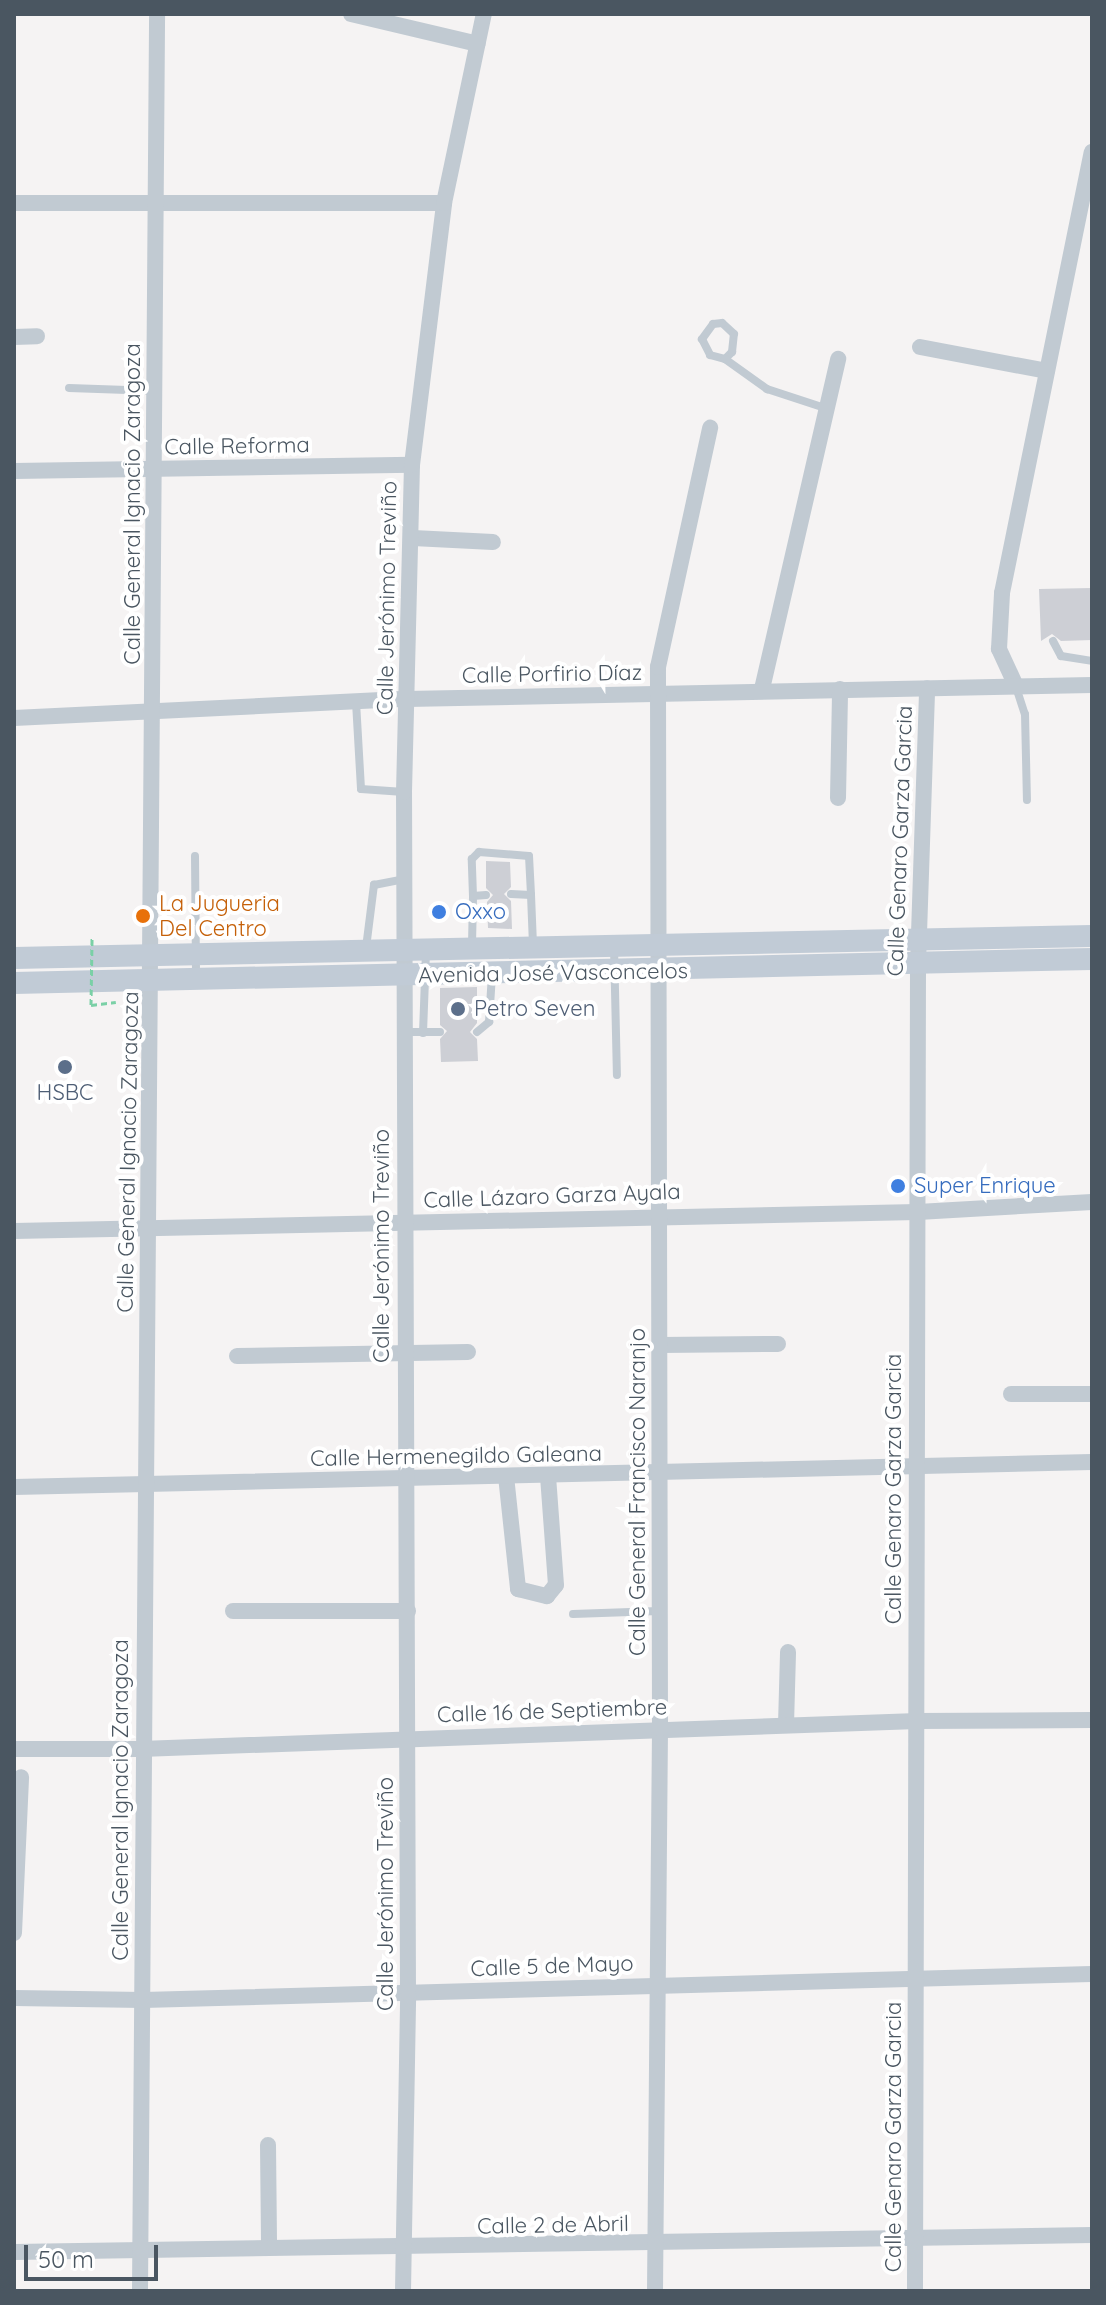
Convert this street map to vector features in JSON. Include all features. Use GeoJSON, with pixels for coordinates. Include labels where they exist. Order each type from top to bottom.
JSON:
{"type":"FeatureCollection","features":[{"type":"Feature","properties":{"kind":"main road","name":"Avenida José Vasconcelos"},"geometry":{"type":"LineString","coordinates":[[14,958],[533,949],[919,936],[1092,936]]}},
{"type":"Feature","properties":{"kind":"main road","name":"Avenida José Vasconcelos"},"geometry":{"type":"LineString","coordinates":[[14,983],[153,983],[1092,959]]}},
{"type":"Feature","properties":{"kind":"street","name":"Calle General Ignacio Zaragoza"},"geometry":{"type":"LineString","coordinates":[[140,2291],[143,2000],[141,1749],[153,983],[157,14]]}},
{"type":"Feature","properties":{"kind":"street"},"geometry":{"type":"LineString","coordinates":[[351,14],[478,44]]}},
{"type":"Feature","properties":{"kind":"street","name":"Calle Jerónimo Treviño"},"geometry":{"type":"LineString","coordinates":[[403,2291],[408,1993],[404,1032],[414,976],[415,949],[405,879],[404,792],[413,538],[412,465],[444,203],[484,14]]}},
{"type":"Feature","properties":{"kind":"street"},"geometry":{"type":"LineString","coordinates":[[1016,686],[999,649],[1002,593],[1092,152]]}},
{"type":"Feature","properties":{"kind":"street"},"geometry":{"type":"LineString","coordinates":[[14,203],[444,203]]}},
{"type":"Feature","properties":{"kind":"street"},"geometry":{"type":"LineString","coordinates":[[14,337],[37,336]]}},
{"type":"Feature","properties":{"kind":"street"},"geometry":{"type":"LineString","coordinates":[[920,347],[1047,371]]}},
{"type":"Feature","properties":{"kind":"street"},"geometry":{"type":"LineString","coordinates":[[762,689],[838,359]]}},
{"type":"Feature","properties":{"kind":"street","name":"Calle General Francisco Naranjo"},"geometry":{"type":"LineString","coordinates":[[655,2291],[662,944],[658,667],[710,428]]}},
{"type":"Feature","properties":{"kind":"street","name":"Calle Reforma"},"geometry":{"type":"LineString","coordinates":[[14,471],[412,465]]}},
{"type":"Feature","properties":{"kind":"street"},"geometry":{"type":"LineString","coordinates":[[413,538],[493,542]]}},
{"type":"Feature","properties":{"kind":"street","name":"Calle Porfirio Díaz"},"geometry":{"type":"LineString","coordinates":[[14,718],[407,699],[762,689],[1092,685]]}},
{"type":"Feature","properties":{"kind":"street","name":"Calle Genaro Garza Garcia"},"geometry":{"type":"LineString","coordinates":[[915,2291],[918,1979],[914,1467],[918,964],[927,688]]}},
{"type":"Feature","properties":{"kind":"street"},"geometry":{"type":"LineString","coordinates":[[838,798],[840,689]]}},
{"type":"Feature","properties":{"kind":"street","name":"Calle Lázaro Garza Ayala"},"geometry":{"type":"LineString","coordinates":[[14,1231],[661,1214],[918,1212],[1092,1202]]}},
{"type":"Feature","properties":{"kind":"street"},"geometry":{"type":"LineString","coordinates":[[660,1345],[778,1344]]}},
{"type":"Feature","properties":{"kind":"street"},"geometry":{"type":"LineString","coordinates":[[237,1356],[405,1356],[468,1352]]}},
{"type":"Feature","properties":{"kind":"street"},"geometry":{"type":"LineString","coordinates":[[1011,1394],[1092,1394]]}},
{"type":"Feature","properties":{"kind":"street","name":"Calle Hermenegildo Galeana"},"geometry":{"type":"LineString","coordinates":[[14,1487],[1092,1462]]}},
{"type":"Feature","properties":{"kind":"street"},"geometry":{"type":"LineString","coordinates":[[506,1476],[518,1589],[547,1596],[556,1585],[548,1475]]}},
{"type":"Feature","properties":{"kind":"street"},"geometry":{"type":"LineString","coordinates":[[233,1611],[408,1611]]}},
{"type":"Feature","properties":{"kind":"street"},"geometry":{"type":"LineString","coordinates":[[786,1725],[788,1652]]}},
{"type":"Feature","properties":{"kind":"street","name":"Calle 16 de Septiembre"},"geometry":{"type":"LineString","coordinates":[[14,1749],[141,1749],[917,1721],[1092,1720]]}},
{"type":"Feature","properties":{"kind":"street"},"geometry":{"type":"LineString","coordinates":[[14,1933],[21,1777]]}},
{"type":"Feature","properties":{"kind":"street","name":"Calle 5 de Mayo"},"geometry":{"type":"LineString","coordinates":[[14,1998],[143,2000],[1092,1974]]}},
{"type":"Feature","properties":{"kind":"street"},"geometry":{"type":"LineString","coordinates":[[268,2145],[269,2248]]}},
{"type":"Feature","properties":{"kind":"street","name":"Calle 2 de Abril"},"geometry":{"type":"LineString","coordinates":[[14,2252],[404,2249],[1092,2235]]}},
{"type":"Feature","properties":{"kind":"lane"},"geometry":{"type":"LineString","coordinates":[[725,359],[732,352],[734,334],[722,323],[713,324],[703,344],[710,355],[725,359],[759,385],[825,408]]}},
{"type":"Feature","properties":{"kind":"lane"},"geometry":{"type":"LineString","coordinates":[[69,388],[156,391]]}},
{"type":"Feature","properties":{"kind":"lane"},"geometry":{"type":"LineString","coordinates":[[1053,641],[1061,656],[1092,661]]}},
{"type":"Feature","properties":{"kind":"lane"},"geometry":{"type":"LineString","coordinates":[[1016,686],[1025,714],[1027,800]]}},
{"type":"Feature","properties":{"kind":"lane"},"geometry":{"type":"LineString","coordinates":[[356,702],[361,789],[404,792]]}},
{"type":"Feature","properties":{"kind":"lane"},"geometry":{"type":"LineString","coordinates":[[477,1032],[489,1022],[473,896],[472,859],[479,852],[529,856],[533,974]]}},
{"type":"Feature","properties":{"kind":"lane"},"geometry":{"type":"LineString","coordinates":[[195,856],[196,981]]}},
{"type":"Feature","properties":{"kind":"lane"},"geometry":{"type":"LineString","coordinates":[[364,977],[374,885],[405,879]]}},
{"type":"Feature","properties":{"kind":"lane"},"geometry":{"type":"LineString","coordinates":[[511,894],[531,895]]}},
{"type":"Feature","properties":{"kind":"lane"},"geometry":{"type":"LineString","coordinates":[[473,896],[486,895]]}},
{"type":"Feature","properties":{"kind":"lane"},"geometry":{"type":"LineString","coordinates":[[614,946],[617,1075]]}},
{"type":"Feature","properties":{"kind":"lane"},"geometry":{"type":"LineString","coordinates":[[482,949],[482,975]]}},
{"type":"Feature","properties":{"kind":"lane"},"geometry":{"type":"LineString","coordinates":[[414,976],[423,1033]]}},
{"type":"Feature","properties":{"kind":"lane"},"geometry":{"type":"LineString","coordinates":[[404,1032],[440,1032]]}},
{"type":"Feature","properties":{"kind":"lane"},"geometry":{"type":"LineString","coordinates":[[573,1614],[659,1611]]}},
{"type":"Feature","properties":{"kind":"path"},"geometry":{"type":"LineString","coordinates":[[92,938],[91,1005],[113,1004]]}},
{"type":"Feature","properties":{"kind":"building"},"geometry":{"type":"Polygon","coordinates":[[[1092,588],[1092,640],[1061,641],[1052,634],[1041,641],[1039,589],[1092,588]]]}},
{"type":"Feature","properties":{"kind":"building","name":"Oxxo"},"geometry":{"type":"Polygon","coordinates":[[[486,861],[510,862],[511,887],[504,894],[511,901],[512,929],[488,928],[487,902],[493,895],[486,888],[486,861]]]}},
{"type":"Feature","properties":{"kind":"building","name":"Petro Seven"},"geometry":{"type":"Polygon","coordinates":[[[477,987],[477,1023],[470,1032],[477,1039],[478,1061],[441,1062],[440,1039],[447,1031],[440,1025],[440,988],[477,987]]]}},
{"type":"Feature","properties":{"kind":"place","name":"Oxxo"},"geometry":{"type":"Point","coordinates":[439,912]}},
{"type":"Feature","properties":{"kind":"place","name":"La Jugueria Del Centro"},"geometry":{"type":"Point","coordinates":[143,916]}},
{"type":"Feature","properties":{"kind":"place","name":"Petro Seven"},"geometry":{"type":"Point","coordinates":[458,1009]}},
{"type":"Feature","properties":{"kind":"place","name":"HSBC"},"geometry":{"type":"Point","coordinates":[65,1067]}},
{"type":"Feature","properties":{"kind":"place","name":"Super Enrique"},"geometry":{"type":"Point","coordinates":[898,1186]}}]}
